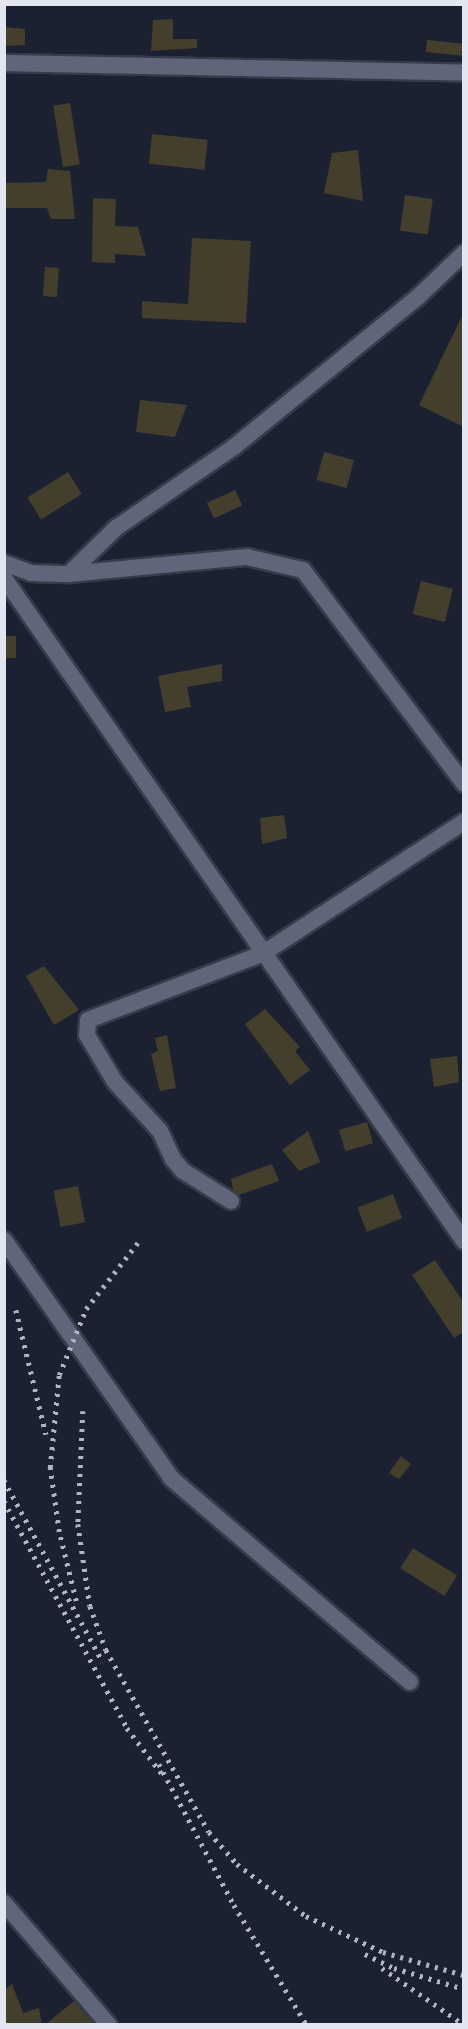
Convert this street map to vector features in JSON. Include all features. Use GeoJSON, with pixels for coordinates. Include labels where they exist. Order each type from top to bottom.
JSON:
{"type":"FeatureCollection","features":[{"type":"Feature","properties":{"kind":"street"},"geometry":{"type":"LineString","coordinates":[[4,63],[464,73]]}},
{"type":"Feature","properties":{"kind":"street"},"geometry":{"type":"LineString","coordinates":[[69,573],[116,528],[234,447],[418,297],[464,253]]}},
{"type":"Feature","properties":{"kind":"street"},"geometry":{"type":"LineString","coordinates":[[4,563],[31,573],[69,573],[247,557],[303,570],[464,784]]}},
{"type":"Feature","properties":{"kind":"street"},"geometry":{"type":"LineString","coordinates":[[4,578],[262,954],[464,1241]]}},
{"type":"Feature","properties":{"kind":"street"},"geometry":{"type":"LineString","coordinates":[[231,1201],[183,1171],[160,1131],[115,1082],[85,1028],[88,1020],[262,954],[464,822]]}},
{"type":"Feature","properties":{"kind":"street"},"geometry":{"type":"LineString","coordinates":[[4,1240],[171,1478],[410,1682]]}},
{"type":"Feature","properties":{"kind":"street"},"geometry":{"type":"LineString","coordinates":[[4,1903],[108,2025]]}},
{"type":"Feature","properties":{"kind":"building"},"geometry":{"type":"Polygon","coordinates":[[[173,19],[173,39],[197,39],[197,48],[151,51],[153,20],[173,19]]]}},
{"type":"Feature","properties":{"kind":"building"},"geometry":{"type":"Polygon","coordinates":[[[4,27],[25,29],[25,45],[4,46],[4,27]]]}},
{"type":"Feature","properties":{"kind":"building"},"geometry":{"type":"Polygon","coordinates":[[[427,40],[464,44],[463,56],[426,52],[427,40]]]}},
{"type":"Feature","properties":{"kind":"building"},"geometry":{"type":"Polygon","coordinates":[[[70,103],[80,164],[63,167],[53,106],[70,103]]]}},
{"type":"Feature","properties":{"kind":"building"},"geometry":{"type":"Polygon","coordinates":[[[152,134],[208,140],[205,170],[149,164],[152,134]]]}},
{"type":"Feature","properties":{"kind":"building"},"geometry":{"type":"Polygon","coordinates":[[[358,150],[363,201],[324,193],[332,153],[358,150]]]}},
{"type":"Feature","properties":{"kind":"building"},"geometry":{"type":"Polygon","coordinates":[[[48,169],[70,171],[75,219],[51,219],[47,208],[4,208],[4,183],[46,182],[48,169]]]}},
{"type":"Feature","properties":{"kind":"building"},"geometry":{"type":"Polygon","coordinates":[[[405,195],[433,199],[428,235],[400,231],[405,195]]]}},
{"type":"Feature","properties":{"kind":"building"},"geometry":{"type":"Polygon","coordinates":[[[93,198],[116,199],[115,226],[138,227],[146,256],[115,254],[115,263],[92,262],[93,198]]]}},
{"type":"Feature","properties":{"kind":"building"},"geometry":{"type":"Polygon","coordinates":[[[192,238],[251,241],[246,323],[142,318],[142,301],[188,304],[192,238]]]}},
{"type":"Feature","properties":{"kind":"building"},"geometry":{"type":"Polygon","coordinates":[[[45,267],[59,268],[57,297],[43,296],[45,267]]]}},
{"type":"Feature","properties":{"kind":"building"},"geometry":{"type":"Polygon","coordinates":[[[464,312],[464,427],[419,405],[464,312]]]}},
{"type":"Feature","properties":{"kind":"building"},"geometry":{"type":"Polygon","coordinates":[[[140,400],[187,405],[175,437],[136,432],[140,400]]]}},
{"type":"Feature","properties":{"kind":"building"},"geometry":{"type":"Polygon","coordinates":[[[324,452],[354,460],[346,488],[316,480],[324,452]]]}},
{"type":"Feature","properties":{"kind":"building"},"geometry":{"type":"Polygon","coordinates":[[[68,472],[82,494],[41,519],[27,497],[68,472]]]}},
{"type":"Feature","properties":{"kind":"building"},"geometry":{"type":"Polygon","coordinates":[[[235,490],[242,505],[214,519],[207,503],[235,490]]]}},
{"type":"Feature","properties":{"kind":"building"},"geometry":{"type":"Polygon","coordinates":[[[421,581],[453,589],[445,622],[413,614],[421,581]]]}},
{"type":"Feature","properties":{"kind":"building"},"geometry":{"type":"Polygon","coordinates":[[[4,636],[16,636],[16,658],[4,658],[4,636]]]}},
{"type":"Feature","properties":{"kind":"building"},"geometry":{"type":"Polygon","coordinates":[[[222,664],[222,681],[187,687],[191,707],[165,712],[158,676],[222,664]]]}},
{"type":"Feature","properties":{"kind":"building"},"geometry":{"type":"Polygon","coordinates":[[[284,815],[287,838],[262,844],[260,818],[284,815]]]}},
{"type":"Feature","properties":{"kind":"building"},"geometry":{"type":"Polygon","coordinates":[[[44,966],[79,1010],[54,1025],[26,976],[44,966]]]}},
{"type":"Feature","properties":{"kind":"building"},"geometry":{"type":"Polygon","coordinates":[[[265,1009],[300,1047],[295,1051],[310,1070],[290,1085],[245,1024],[265,1009]]]}},
{"type":"Feature","properties":{"kind":"building"},"geometry":{"type":"Polygon","coordinates":[[[167,1035],[176,1088],[160,1091],[151,1054],[158,1051],[155,1038],[167,1035]]]}},
{"type":"Feature","properties":{"kind":"building"},"geometry":{"type":"Polygon","coordinates":[[[457,1056],[459,1082],[434,1087],[430,1059],[457,1056]]]}},
{"type":"Feature","properties":{"kind":"building"},"geometry":{"type":"Polygon","coordinates":[[[367,1122],[373,1143],[345,1151],[339,1130],[367,1122]]]}},
{"type":"Feature","properties":{"kind":"building"},"geometry":{"type":"Polygon","coordinates":[[[308,1131],[320,1162],[299,1171],[282,1150],[308,1131]]]}},
{"type":"Feature","properties":{"kind":"building"},"geometry":{"type":"Polygon","coordinates":[[[272,1164],[279,1181],[239,1195],[233,1190],[231,1179],[272,1164]]]}},
{"type":"Feature","properties":{"kind":"building"},"geometry":{"type":"Polygon","coordinates":[[[78,1186],[85,1222],[61,1227],[53,1191],[78,1186]]]}},
{"type":"Feature","properties":{"kind":"building"},"geometry":{"type":"Polygon","coordinates":[[[393,1194],[402,1218],[367,1232],[358,1208],[393,1194]]]}},
{"type":"Feature","properties":{"kind":"building"},"geometry":{"type":"Polygon","coordinates":[[[435,1260],[464,1303],[464,1332],[454,1338],[412,1275],[435,1260]]]}},
{"type":"Feature","properties":{"kind":"building"},"geometry":{"type":"Polygon","coordinates":[[[401,1456],[411,1464],[399,1479],[389,1473],[401,1456]]]}},
{"type":"Feature","properties":{"kind":"building"},"geometry":{"type":"Polygon","coordinates":[[[413,1548],[457,1576],[444,1596],[400,1568],[413,1548]]]}},
{"type":"Feature","properties":{"kind":"building"},"geometry":{"type":"Polygon","coordinates":[[[12,1984],[23,2013],[39,2008],[42,2025],[4,2025],[4,1990],[12,1984]]]}},
{"type":"Feature","properties":{"kind":"building"},"geometry":{"type":"Polygon","coordinates":[[[74,2001],[95,2025],[45,2025],[74,2001]]]}},
{"type":"Feature","properties":{"kind":"railway"},"geometry":{"type":"LineString","coordinates":[[76,1601],[59,1532],[50,1468],[59,1375],[86,1309],[140,1240]]}},
{"type":"Feature","properties":{"kind":"railway"},"geometry":{"type":"LineString","coordinates":[[16,1310],[46,1434]]}},
{"type":"Feature","properties":{"kind":"railway"},"geometry":{"type":"LineString","coordinates":[[83,1411],[78,1524],[90,1606],[106,1650],[209,1832],[237,1864],[306,1916],[383,1952],[464,1975]]}},
{"type":"Feature","properties":{"kind":"railway"},"geometry":{"type":"LineString","coordinates":[[4,1480],[103,1662]]}},
{"type":"Feature","properties":{"kind":"railway"},"geometry":{"type":"LineString","coordinates":[[4,1501],[127,1728],[162,1774]]}},
{"type":"Feature","properties":{"kind":"railway"},"geometry":{"type":"LineString","coordinates":[[159,1764],[234,1905],[306,2024]]}},
{"type":"Feature","properties":{"kind":"railway"},"geometry":{"type":"LineString","coordinates":[[365,1954],[394,1968],[464,1989]]}},
{"type":"Feature","properties":{"kind":"railway"},"geometry":{"type":"LineString","coordinates":[[382,1968],[463,2024]]}}]}
